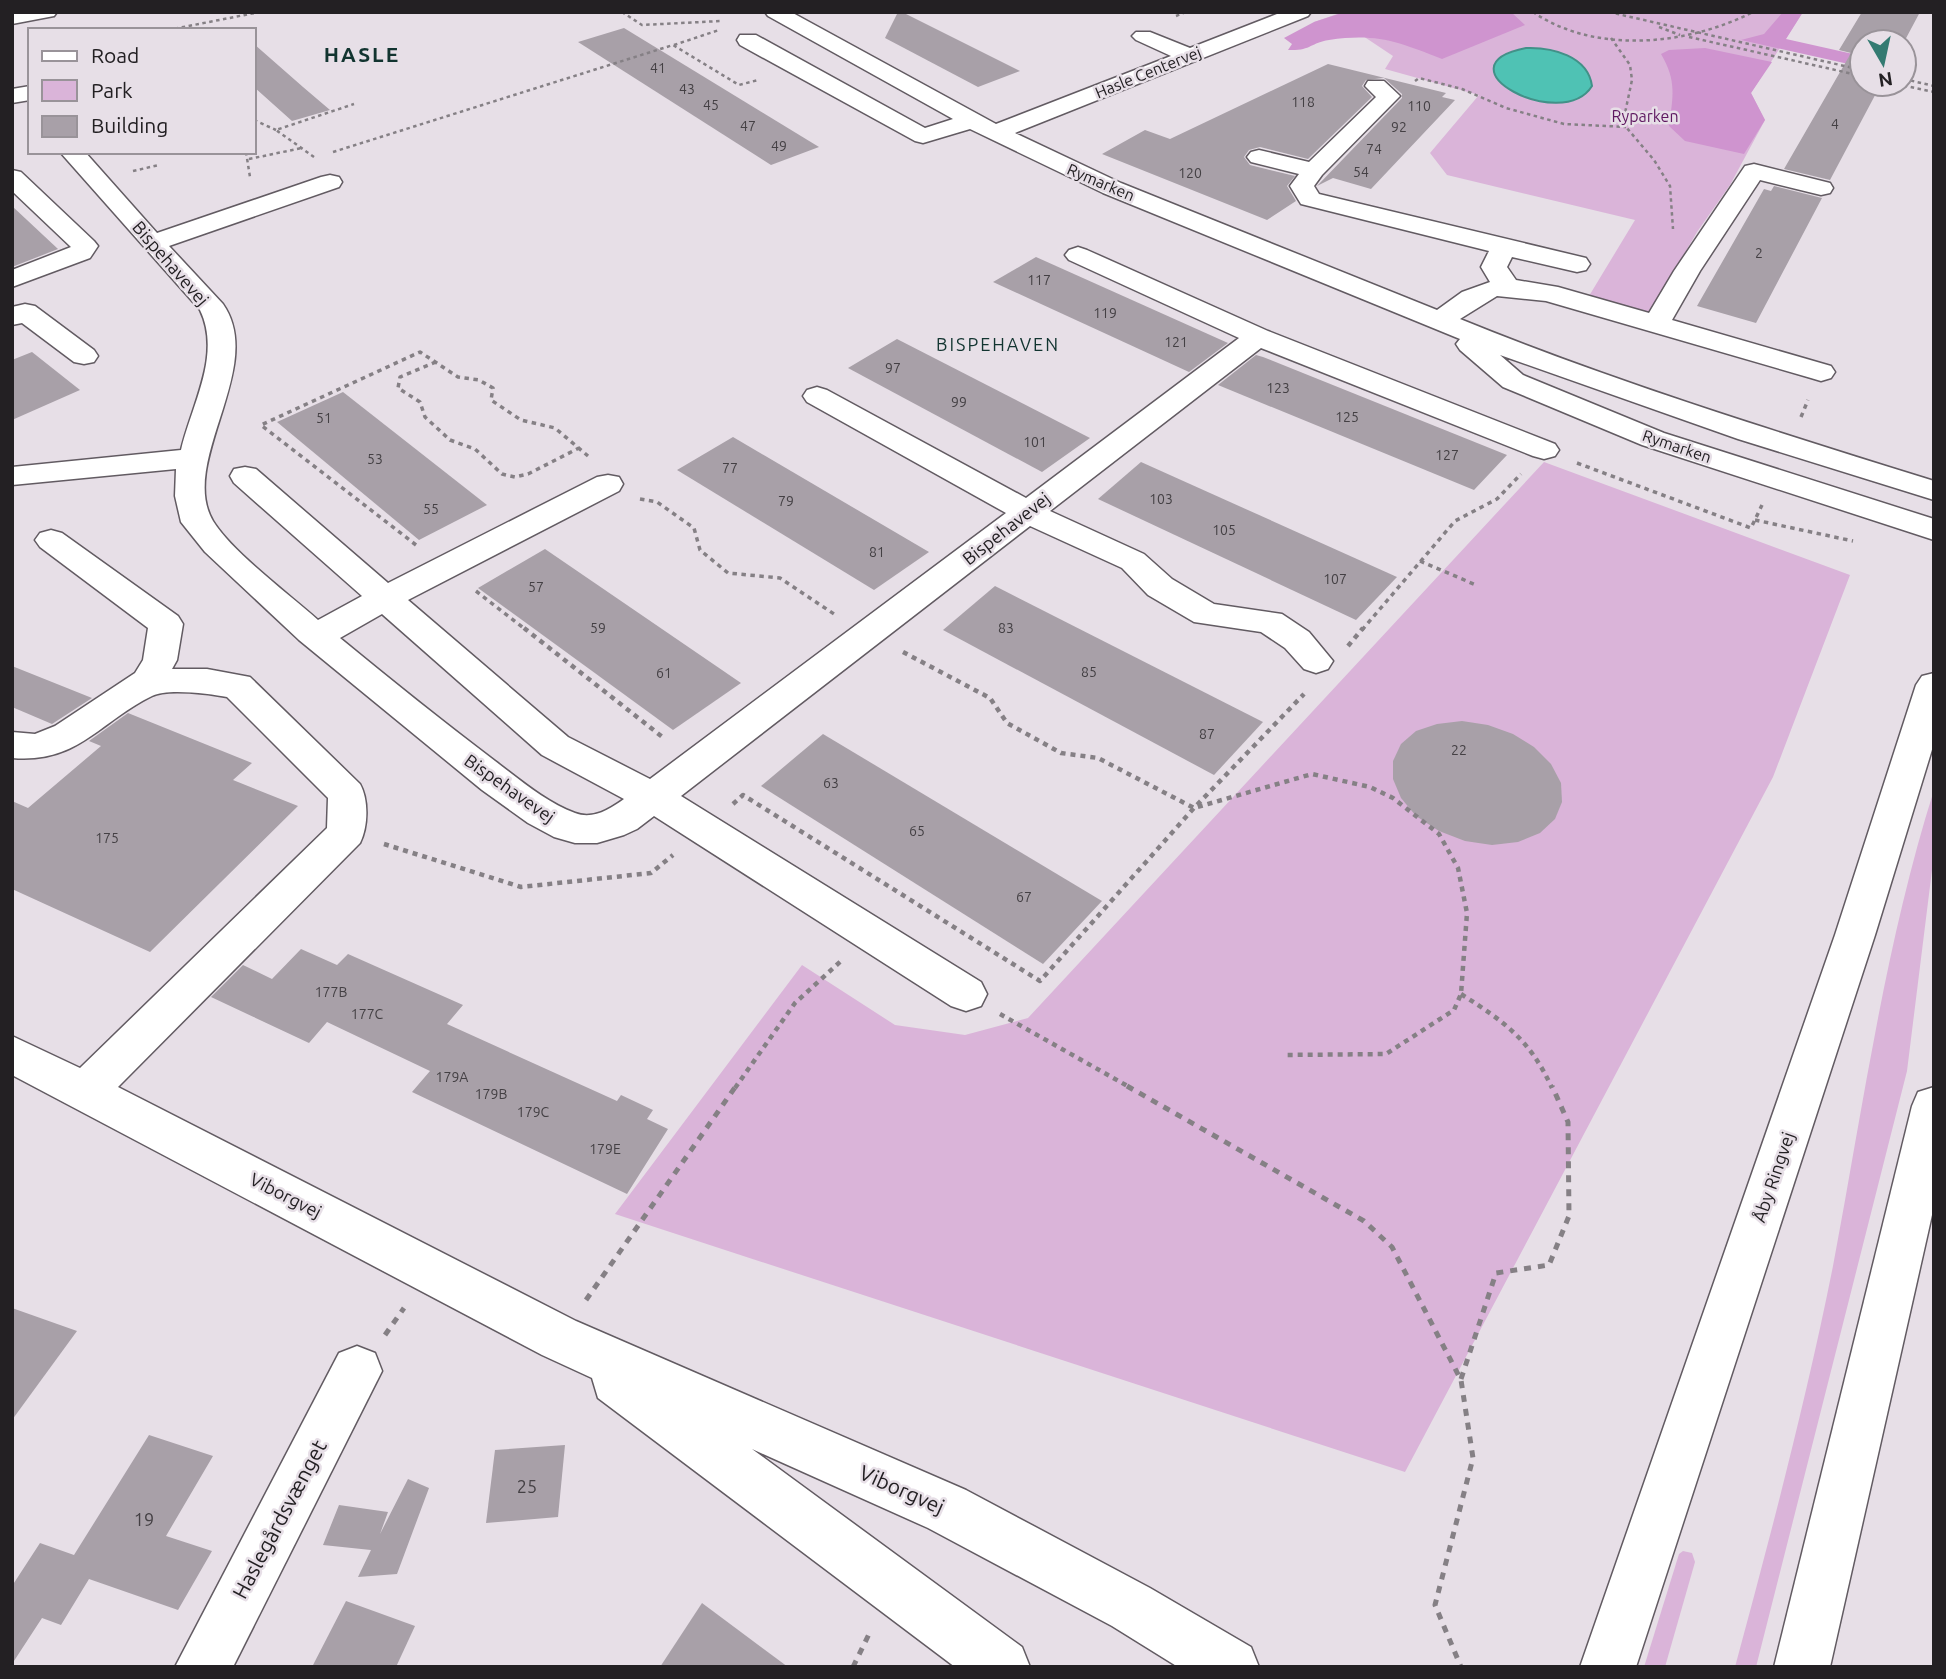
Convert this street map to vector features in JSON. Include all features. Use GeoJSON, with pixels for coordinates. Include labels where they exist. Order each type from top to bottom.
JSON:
{"type":"FeatureCollection","features":[{"type":"Feature","properties":{"kind":"street"},"geometry":{"type":"LineString","coordinates":[[12,18],[47,12]]}},
{"type":"Feature","properties":{"kind":"street"},"geometry":{"type":"LineString","coordinates":[[55,28],[63,12]]}},
{"type":"Feature","properties":{"kind":"street","name":"Rymarken"},"geometry":{"type":"LineString","coordinates":[[775,12],[984,127],[1112,188],[1520,353],[1758,435],[1934,491]]}},
{"type":"Feature","properties":{"kind":"street","name":"Hasle Centervej"},"geometry":{"type":"LineString","coordinates":[[750,30],[923,136],[984,127],[1189,56],[1301,12]]}},
{"type":"Feature","properties":{"kind":"street"},"geometry":{"type":"LineString","coordinates":[[1143,36],[1189,56]]}},
{"type":"Feature","properties":{"kind":"street"},"geometry":{"type":"LineString","coordinates":[[1376,86],[1389,96],[1314,170],[1303,186],[1310,199],[1577,264]]}},
{"type":"Feature","properties":{"kind":"street","name":"Bispehavevej"},"geometry":{"type":"LineString","coordinates":[[74,154],[215,314],[222,352],[193,458],[191,490],[198,523],[217,546],[316,636],[488,776],[547,818],[567,827],[588,830],[608,827],[624,820],[1258,337]]}},
{"type":"Feature","properties":{"kind":"street"},"geometry":{"type":"LineString","coordinates":[[1259,157],[1314,170]]}},
{"type":"Feature","properties":{"kind":"street"},"geometry":{"type":"LineString","coordinates":[[1656,324],[1754,171],[1821,188]]}},
{"type":"Feature","properties":{"kind":"street"},"geometry":{"type":"LineString","coordinates":[[12,177],[85,246],[81,253],[12,279]]}},
{"type":"Feature","properties":{"kind":"street"},"geometry":{"type":"LineString","coordinates":[[152,243],[330,183]]}},
{"type":"Feature","properties":{"kind":"street"},"geometry":{"type":"LineString","coordinates":[[1504,247],[1494,267],[1507,287]]}},
{"type":"Feature","properties":{"kind":"street"},"geometry":{"type":"LineString","coordinates":[[1078,255],[1258,337],[1544,450]]}},
{"type":"Feature","properties":{"kind":"street"},"geometry":{"type":"LineString","coordinates":[[1442,320],[1474,296],[1490,288],[1507,287],[1549,293],[1821,372]]}},
{"type":"Feature","properties":{"kind":"street"},"geometry":{"type":"LineString","coordinates":[[12,317],[25,312],[84,356]]}},
{"type":"Feature","properties":{"kind":"street","name":"Rymarken"},"geometry":{"type":"LineString","coordinates":[[1442,320],[1513,381],[1653,439],[1934,530]]}},
{"type":"Feature","properties":{"kind":"street"},"geometry":{"type":"LineString","coordinates":[[817,396],[1062,531],[1133,561],[1160,587],[1206,614],[1270,622],[1297,640],[1322,667]]}},
{"type":"Feature","properties":{"kind":"street"},"geometry":{"type":"LineString","coordinates":[[12,476],[193,458]]}},
{"type":"Feature","properties":{"kind":"street"},"geometry":{"type":"LineString","coordinates":[[245,476],[555,746],[653,797],[966,994]]}},
{"type":"Feature","properties":{"kind":"street"},"geometry":{"type":"LineString","coordinates":[[316,636],[608,484]]}},
{"type":"Feature","properties":{"kind":"street"},"geometry":{"type":"LineString","coordinates":[[12,745],[37,747],[68,735],[147,682],[160,660],[166,624],[51,540]]}},
{"type":"Feature","properties":{"kind":"street"},"geometry":{"type":"LineString","coordinates":[[85,1091],[346,833],[347,794],[237,686],[207,681],[147,682]]}},
{"type":"Feature","properties":{"kind":"street","name":"Åby Ringvej"},"geometry":{"type":"LineString","coordinates":[[1608,1667],[1846,961],[1934,685]]}},
{"type":"Feature","properties":{"kind":"street","name":"Viborgvej"},"geometry":{"type":"LineString","coordinates":[[12,1054],[559,1338],[947,1508],[1131,1607],[1230,1667]]}},
{"type":"Feature","properties":{"kind":"street"},"geometry":{"type":"LineString","coordinates":[[1802,1667],[1934,1106]]}},
{"type":"Feature","properties":{"kind":"street","name":"Viborgvej"},"geometry":{"type":"LineString","coordinates":[[559,1338],[1002,1667]]}},
{"type":"Feature","properties":{"kind":"street","name":"Haslegårdsvænget"},"geometry":{"type":"LineString","coordinates":[[204,1667],[357,1371]]}},
{"type":"Feature","properties":{"kind":"path"},"geometry":{"type":"LineString","coordinates":[[178,28],[260,12]]}},
{"type":"Feature","properties":{"kind":"path"},"geometry":{"type":"LineString","coordinates":[[622,12],[642,25],[719,22],[742,15],[750,30]]}},
{"type":"Feature","properties":{"kind":"path"},"geometry":{"type":"LineString","coordinates":[[329,153],[673,45],[750,30],[775,12]]}},
{"type":"Feature","properties":{"kind":"path"},"geometry":{"type":"LineString","coordinates":[[1533,12],[1542,20],[1562,28],[1611,38],[1685,37],[1735,22],[1753,12]]}},
{"type":"Feature","properties":{"kind":"path"},"geometry":{"type":"LineString","coordinates":[[1613,13],[1685,37],[1848,73]]}},
{"type":"Feature","properties":{"kind":"path"},"geometry":{"type":"LineString","coordinates":[[1655,25],[1674,26],[1698,34],[1848,67]]}},
{"type":"Feature","properties":{"kind":"path"},"geometry":{"type":"LineString","coordinates":[[1611,38],[1630,65],[1632,80],[1625,113],[1626,127],[1654,159],[1670,186],[1675,245],[1688,271]]}},
{"type":"Feature","properties":{"kind":"path"},"geometry":{"type":"LineString","coordinates":[[673,45],[739,85]]}},
{"type":"Feature","properties":{"kind":"path"},"geometry":{"type":"LineString","coordinates":[[1376,86],[1410,83],[1419,78],[1462,89],[1506,108],[1564,124],[1626,127]]}},
{"type":"Feature","properties":{"kind":"path"},"geometry":{"type":"LineString","coordinates":[[276,130],[354,104]]}},
{"type":"Feature","properties":{"kind":"path"},"geometry":{"type":"LineString","coordinates":[[256,121],[276,130],[315,157]]}},
{"type":"Feature","properties":{"kind":"path"},"geometry":{"type":"LineString","coordinates":[[249,159],[302,148]]}},
{"type":"Feature","properties":{"kind":"path"},"geometry":{"type":"LineString","coordinates":[[247,154],[250,177]]}},
{"type":"Feature","properties":{"kind":"path"},"geometry":{"type":"LineString","coordinates":[[133,171],[159,165]]}},
{"type":"Feature","properties":{"kind":"path"},"geometry":{"type":"LineString","coordinates":[[671,743],[261,425],[420,352],[458,377],[480,380],[493,388],[491,400],[522,420],[555,428],[599,466],[608,484],[629,498],[657,502],[694,528],[700,550],[728,573],[780,578],[842,620],[990,698],[1007,723],[1061,753],[1098,758],[1194,808],[1312,774],[1370,788],[1393,798],[1439,835],[1458,868],[1466,913],[1461,994],[1454,1010],[1387,1054],[1285,1055]]}},
{"type":"Feature","properties":{"kind":"path"},"geometry":{"type":"LineString","coordinates":[[436,362],[400,377],[398,388],[420,402],[425,417],[450,440],[474,449],[502,474],[515,477],[528,474],[579,448]]}},
{"type":"Feature","properties":{"kind":"path"},"geometry":{"type":"LineString","coordinates":[[346,833],[521,887],[651,873],[743,795],[1040,981],[1455,521],[1497,499],[1544,450],[1751,528],[1775,479]]}},
{"type":"Feature","properties":{"kind":"path"},"geometry":{"type":"LineString","coordinates":[[1755,520],[1861,543]]}},
{"type":"Feature","properties":{"kind":"path"},"geometry":{"type":"LineString","coordinates":[[1420,561],[1476,585]]}},
{"type":"Feature","properties":{"kind":"path"},"geometry":{"type":"LineString","coordinates":[[559,1338],[795,1003],[871,934]]}},
{"type":"Feature","properties":{"kind":"path"},"geometry":{"type":"LineString","coordinates":[[966,994],[1364,1221],[1392,1247],[1461,1380],[1473,1458],[1436,1605],[1461,1667]]}},
{"type":"Feature","properties":{"kind":"path"},"geometry":{"type":"LineString","coordinates":[[1461,994],[1501,1019],[1539,1059],[1568,1122],[1569,1216],[1549,1265],[1496,1273],[1461,1380]]}},
{"type":"Feature","properties":{"kind":"path"},"geometry":{"type":"LineString","coordinates":[[357,1371],[431,1270]]}},
{"type":"Feature","properties":{"kind":"green space","name":"Ryparken"},"geometry":{"type":"Polygon","coordinates":[[[1343,12],[1803,12],[1751,93],[1765,120],[1730,185],[1697,232],[1650,313],[1589,296],[1635,220],[1447,175],[1430,153],[1479,95],[1385,69],[1393,56],[1363,36],[1314,22],[1343,12]]]}},
{"type":"Feature","properties":{"kind":"green space"},"geometry":{"type":"Polygon","coordinates":[[[1544,462],[1850,575],[1773,777],[1405,1472],[615,1214],[802,965],[895,1025],[965,1035],[1028,1018],[1544,462]]]}},
{"type":"Feature","properties":{"kind":"green space"},"geometry":{"type":"Polygon","coordinates":[[[1934,790],[1934,854],[1907,1071],[1756,1667],[1735,1667],[1811,1367],[1833,1266],[1888,967],[1934,790]]]}},
{"type":"Feature","properties":{"kind":"green space"},"geometry":{"type":"Polygon","coordinates":[[[1683,1551],[1692,1553],[1695,1562],[1665,1667],[1644,1667],[1679,1554],[1683,1551]]]}},
{"type":"Feature","properties":{"kind":"shaded area"},"geometry":{"type":"Polygon","coordinates":[[[1345,12],[1511,12],[1525,25],[1442,59],[1375,38],[1329,40],[1306,48],[1288,50],[1292,44],[1284,38],[1314,22],[1345,12]]]}},
{"type":"Feature","properties":{"kind":"shaded area"},"geometry":{"type":"Polygon","coordinates":[[[1783,12],[1803,12],[1786,39],[1848,53],[1848,64],[1741,40],[1764,34],[1783,12]]]}},
{"type":"Feature","properties":{"kind":"shaded area"},"geometry":{"type":"Polygon","coordinates":[[[1526,48],[1547,49],[1567,55],[1584,67],[1592,86],[1577,99],[1556,103],[1534,100],[1514,92],[1499,81],[1494,68],[1501,57],[1526,48]]]}},
{"type":"Feature","properties":{"kind":"shaded area"},"geometry":{"type":"Polygon","coordinates":[[[1705,48],[1772,62],[1751,93],[1765,120],[1744,154],[1685,141],[1669,126],[1672,81],[1661,54],[1669,50],[1705,48]]]}},
{"type":"Feature","properties":{"kind":"building"},"geometry":{"type":"Polygon","coordinates":[[[898,12],[1020,71],[978,87],[885,38],[898,12]]]}},
{"type":"Feature","properties":{"kind":"building"},"geometry":{"type":"Polygon","coordinates":[[[1862,12],[1920,12],[1911,28],[1852,28],[1862,12]]]}},
{"type":"Feature","properties":{"kind":"building"},"geometry":{"type":"Polygon","coordinates":[[[624,28],[819,147],[771,165],[578,42],[624,28]]]}},
{"type":"Feature","properties":{"kind":"building"},"geometry":{"type":"Polygon","coordinates":[[[1848,35],[1848,52],[1839,50],[1848,35]]]}},
{"type":"Feature","properties":{"kind":"building"},"geometry":{"type":"Polygon","coordinates":[[[256,46],[330,110],[292,121],[256,89],[256,46]]]}},
{"type":"Feature","properties":{"kind":"building"},"geometry":{"type":"Polygon","coordinates":[[[1848,58],[1848,98],[1874,98],[1830,180],[1784,169],[1848,58]]]}},
{"type":"Feature","properties":{"kind":"building"},"geometry":{"type":"Polygon","coordinates":[[[1328,64],[1446,93],[1442,97],[1455,100],[1371,189],[1333,178],[1317,186],[1402,98],[1402,94],[1384,78],[1366,80],[1362,86],[1372,97],[1308,159],[1260,147],[1249,150],[1244,157],[1250,165],[1295,176],[1287,186],[1296,201],[1267,220],[1102,154],[1145,130],[1170,139],[1328,64]]]}},
{"type":"Feature","properties":{"kind":"building"},"geometry":{"type":"Polygon","coordinates":[[[1774,186],[1822,198],[1756,323],[1697,306],[1764,189],[1771,191],[1774,186]]]}},
{"type":"Feature","properties":{"kind":"building"},"geometry":{"type":"Polygon","coordinates":[[[12,206],[58,249],[12,267],[12,206]]]}},
{"type":"Feature","properties":{"kind":"building"},"geometry":{"type":"Polygon","coordinates":[[[1036,257],[1228,343],[1189,372],[993,282],[1036,257]]]}},
{"type":"Feature","properties":{"kind":"building"},"geometry":{"type":"Polygon","coordinates":[[[897,339],[1090,438],[1042,472],[848,368],[897,339]]]}},
{"type":"Feature","properties":{"kind":"building"},"geometry":{"type":"Polygon","coordinates":[[[32,352],[80,390],[12,420],[12,360],[32,352]]]}},
{"type":"Feature","properties":{"kind":"building"},"geometry":{"type":"Polygon","coordinates":[[[1256,355],[1507,455],[1474,490],[1218,385],[1256,355]]]}},
{"type":"Feature","properties":{"kind":"building"},"geometry":{"type":"Polygon","coordinates":[[[343,392],[487,505],[419,540],[277,422],[343,392]]]}},
{"type":"Feature","properties":{"kind":"building"},"geometry":{"type":"Polygon","coordinates":[[[733,437],[929,552],[874,590],[677,470],[733,437]]]}},
{"type":"Feature","properties":{"kind":"building"},"geometry":{"type":"Polygon","coordinates":[[[1141,462],[1397,577],[1356,620],[1098,499],[1141,462]]]}},
{"type":"Feature","properties":{"kind":"building"},"geometry":{"type":"Polygon","coordinates":[[[545,549],[741,683],[673,730],[478,588],[545,549]]]}},
{"type":"Feature","properties":{"kind":"building"},"geometry":{"type":"Polygon","coordinates":[[[995,586],[1263,722],[1214,775],[943,630],[995,586]]]}},
{"type":"Feature","properties":{"kind":"building"},"geometry":{"type":"Polygon","coordinates":[[[12,666],[92,698],[52,724],[12,707],[12,666]]]}},
{"type":"Feature","properties":{"kind":"building"},"geometry":{"type":"Polygon","coordinates":[[[128,713],[252,763],[233,780],[298,806],[150,952],[12,889],[12,801],[28,808],[101,746],[89,741],[128,713]]]}},
{"type":"Feature","properties":{"kind":"building"},"geometry":{"type":"Polygon","coordinates":[[[1462,721],[1488,725],[1513,734],[1534,747],[1551,764],[1561,783],[1562,802],[1555,819],[1540,833],[1518,842],[1492,845],[1465,841],[1439,831],[1416,816],[1401,798],[1393,779],[1393,761],[1401,744],[1416,731],[1437,724],[1462,721]]]}},
{"type":"Feature","properties":{"kind":"building"},"geometry":{"type":"Polygon","coordinates":[[[823,734],[1102,901],[1043,964],[761,786],[823,734]]]}},
{"type":"Feature","properties":{"kind":"building"},"geometry":{"type":"Polygon","coordinates":[[[301,949],[337,965],[348,954],[463,1005],[447,1024],[617,1101],[621,1095],[653,1110],[647,1119],[668,1129],[627,1194],[412,1092],[430,1071],[327,1022],[309,1043],[211,997],[243,965],[272,979],[301,949]]]}},
{"type":"Feature","properties":{"kind":"building"},"geometry":{"type":"Polygon","coordinates":[[[12,1308],[77,1331],[12,1420],[12,1308]]]}},
{"type":"Feature","properties":{"kind":"building"},"geometry":{"type":"Polygon","coordinates":[[[149,1435],[213,1456],[166,1536],[212,1551],[178,1610],[89,1579],[61,1625],[42,1618],[12,1664],[12,1586],[40,1543],[74,1555],[149,1435]]]}},
{"type":"Feature","properties":{"kind":"building"},"geometry":{"type":"Polygon","coordinates":[[[565,1445],[558,1517],[486,1523],[495,1450],[565,1445]]]}},
{"type":"Feature","properties":{"kind":"building"},"geometry":{"type":"Polygon","coordinates":[[[408,1479],[429,1488],[397,1574],[358,1577],[371,1550],[323,1545],[339,1505],[388,1512],[380,1534],[408,1479]]]}},
{"type":"Feature","properties":{"kind":"building"},"geometry":{"type":"Polygon","coordinates":[[[346,1601],[415,1626],[396,1667],[312,1667],[346,1601]]]}},
{"type":"Feature","properties":{"kind":"building"},"geometry":{"type":"Polygon","coordinates":[[[702,1603],[788,1667],[660,1667],[702,1603]]]}},
{"type":"Feature","properties":{"kind":"district","name":"HASLE"},"geometry":{"type":"Point","coordinates":[362,54]}},
{"type":"Feature","properties":{"kind":"district","name":"BISPEHAVEN"},"geometry":{"type":"Point","coordinates":[998,344]}}]}
